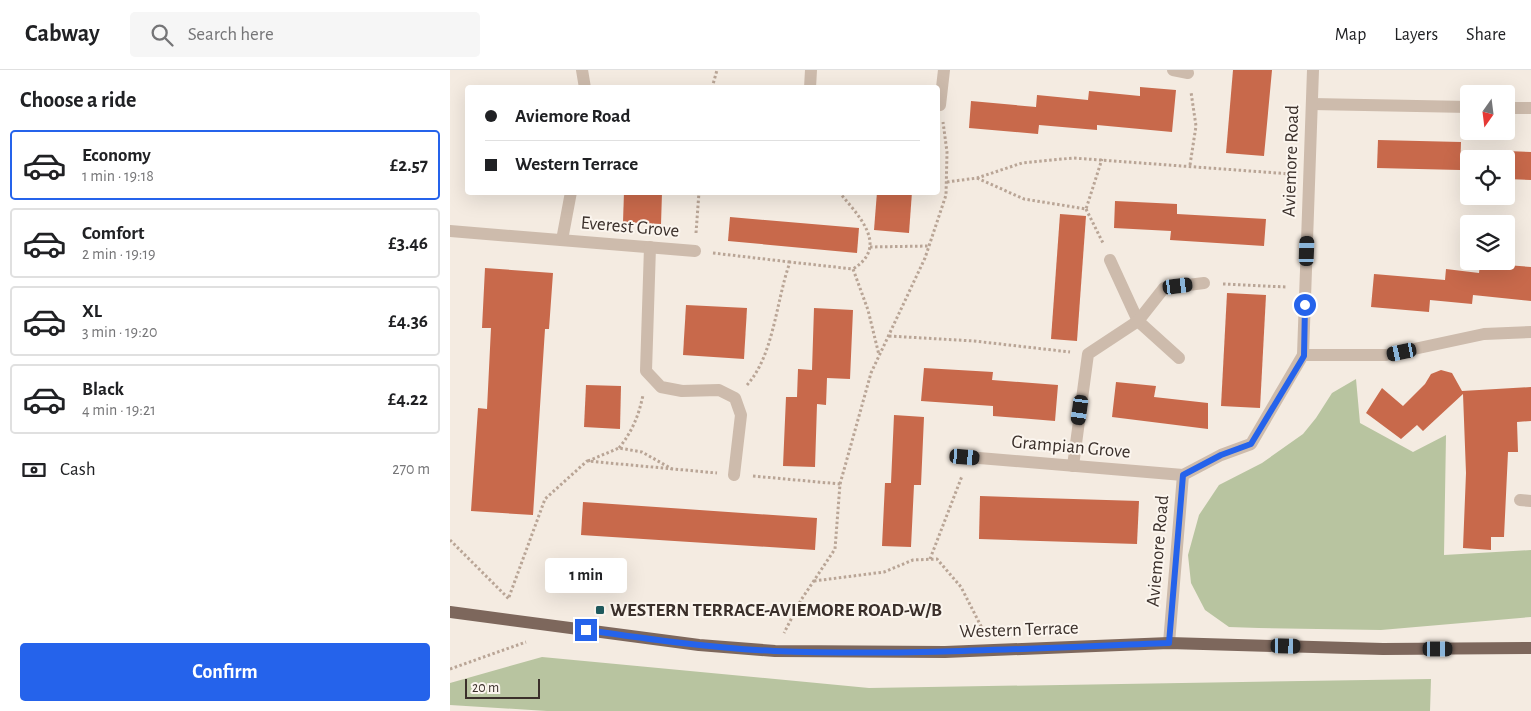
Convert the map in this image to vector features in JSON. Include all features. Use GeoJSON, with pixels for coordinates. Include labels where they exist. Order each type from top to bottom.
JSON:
{"type":"FeatureCollection","features":[{"type":"Feature","properties":{"kind":"main road","name":"Western Terrace"},"geometry":{"type":"LineString","coordinates":[[450,612],[699,646],[775,651],[994,650],[1169,643],[1383,649],[1531,648]]}},
{"type":"Feature","properties":{"kind":"street"},"geometry":{"type":"LineString","coordinates":[[582,70],[585,85]]}},
{"type":"Feature","properties":{"kind":"street"},"geometry":{"type":"LineString","coordinates":[[810,85],[811,70]]}},
{"type":"Feature","properties":{"kind":"street"},"geometry":{"type":"LineString","coordinates":[[940,105],[944,70]]}},
{"type":"Feature","properties":{"kind":"street"},"geometry":{"type":"LineString","coordinates":[[1173,70],[1188,73]]}},
{"type":"Feature","properties":{"kind":"street","name":"Aviemore Road"},"geometry":{"type":"LineString","coordinates":[[1169,643],[1183,475],[1221,455],[1251,444],[1304,356],[1313,70]]}},
{"type":"Feature","properties":{"kind":"street"},"geometry":{"type":"LineString","coordinates":[[1312,104],[1460,107]]}},
{"type":"Feature","properties":{"kind":"street"},"geometry":{"type":"LineString","coordinates":[[1515,108],[1531,108]]}},
{"type":"Feature","properties":{"kind":"street","name":"Everest Grove"},"geometry":{"type":"LineString","coordinates":[[562,240],[570,195]]}},
{"type":"Feature","properties":{"kind":"street","name":"Everest Grove"},"geometry":{"type":"LineString","coordinates":[[450,231],[695,251]]}},
{"type":"Feature","properties":{"kind":"street"},"geometry":{"type":"LineString","coordinates":[[650,247],[646,371],[661,386],[682,391],[719,390],[735,398],[741,415],[734,475]]}},
{"type":"Feature","properties":{"kind":"street"},"geometry":{"type":"LineString","coordinates":[[1110,260],[1138,321],[1179,358]]}},
{"type":"Feature","properties":{"kind":"street"},"geometry":{"type":"LineString","coordinates":[[1073,466],[1088,354],[1138,321],[1164,288],[1204,283]]}},
{"type":"Feature","properties":{"kind":"street"},"geometry":{"type":"LineString","coordinates":[[1304,356],[1386,355],[1484,334],[1531,332]]}},
{"type":"Feature","properties":{"kind":"street","name":"Grampian Grove"},"geometry":{"type":"LineString","coordinates":[[960,457],[1183,475]]}},
{"type":"Feature","properties":{"kind":"path"},"geometry":{"type":"LineString","coordinates":[[713,85],[717,70]]}},
{"type":"Feature","properties":{"kind":"path"},"geometry":{"type":"LineString","coordinates":[[1188,73],[1196,126],[1190,165]]}},
{"type":"Feature","properties":{"kind":"path"},"geometry":{"type":"LineString","coordinates":[[775,651],[801,600],[835,550],[840,484],[851,437],[871,373],[929,246],[946,195],[947,152],[940,105]]}},
{"type":"Feature","properties":{"kind":"path"},"geometry":{"type":"LineString","coordinates":[[946,182],[977,178],[1022,163],[1073,158],[1309,175]]}},
{"type":"Feature","properties":{"kind":"path"},"geometry":{"type":"LineString","coordinates":[[1102,159],[1086,209],[1110,260]]}},
{"type":"Feature","properties":{"kind":"path"},"geometry":{"type":"LineString","coordinates":[[977,178],[1024,199],[1086,209]]}},
{"type":"Feature","properties":{"kind":"path"},"geometry":{"type":"LineString","coordinates":[[699,195],[695,251],[853,269],[863,263],[870,247],[866,225],[841,195]]}},
{"type":"Feature","properties":{"kind":"path"},"geometry":{"type":"LineString","coordinates":[[870,247],[929,246]]}},
{"type":"Feature","properties":{"kind":"path"},"geometry":{"type":"LineString","coordinates":[[735,398],[756,375],[769,343],[780,289],[790,262]]}},
{"type":"Feature","properties":{"kind":"path"},"geometry":{"type":"LineString","coordinates":[[853,269],[868,310],[880,356]]}},
{"type":"Feature","properties":{"kind":"path"},"geometry":{"type":"LineString","coordinates":[[1204,283],[1306,288]]}},
{"type":"Feature","properties":{"kind":"path"},"geometry":{"type":"LineString","coordinates":[[889,336],[974,341],[1088,354]]}},
{"type":"Feature","properties":{"kind":"path"},"geometry":{"type":"LineString","coordinates":[[506,619],[509,597],[545,499],[587,461],[619,448],[629,436],[640,411],[646,371]]}},
{"type":"Feature","properties":{"kind":"path"},"geometry":{"type":"LineString","coordinates":[[619,448],[642,452],[674,470]]}},
{"type":"Feature","properties":{"kind":"path"},"geometry":{"type":"LineString","coordinates":[[930,559],[964,471],[960,457]]}},
{"type":"Feature","properties":{"kind":"path"},"geometry":{"type":"LineString","coordinates":[[587,461],[840,484]]}},
{"type":"Feature","properties":{"kind":"path"},"geometry":{"type":"LineString","coordinates":[[450,540],[509,597]]}},
{"type":"Feature","properties":{"kind":"path"},"geometry":{"type":"LineString","coordinates":[[814,581],[884,572],[913,560],[937,559],[961,587],[994,650]]}},
{"type":"Feature","properties":{"kind":"path"},"geometry":{"type":"LineString","coordinates":[[450,669],[531,640]]}},
{"type":"Feature","properties":{"kind":"green space"},"geometry":{"type":"Polygon","coordinates":[[[1356,379],[1360,423],[1413,452],[1446,435],[1444,555],[1531,550],[1531,617],[1381,630],[1259,628],[1229,627],[1205,610],[1191,583],[1188,555],[1199,515],[1219,485],[1262,463],[1303,434],[1332,393],[1356,379]]]}},
{"type":"Feature","properties":{"kind":"green space"},"geometry":{"type":"Polygon","coordinates":[[[542,657],[869,688],[1431,679],[1430,711],[547,711],[450,705],[450,683],[542,657]]]}},
{"type":"Feature","properties":{"kind":"building"},"geometry":{"type":"Polygon","coordinates":[[[1233,70],[1272,70],[1264,156],[1226,153],[1233,70]]]}},
{"type":"Feature","properties":{"kind":"building"},"geometry":{"type":"Polygon","coordinates":[[[1140,87],[1176,90],[1172,132],[1097,125],[1097,130],[1039,125],[1038,134],[969,128],[971,101],[1036,107],[1037,95],[1088,100],[1089,91],[1140,96],[1140,87]]]}},
{"type":"Feature","properties":{"kind":"building"},"geometry":{"type":"Polygon","coordinates":[[[1378,140],[1461,142],[1460,170],[1377,168],[1378,140]]]}},
{"type":"Feature","properties":{"kind":"building"},"geometry":{"type":"Polygon","coordinates":[[[1515,151],[1531,152],[1531,180],[1515,179],[1515,151]]]}},
{"type":"Feature","properties":{"kind":"building"},"geometry":{"type":"Polygon","coordinates":[[[624,195],[662,195],[661,224],[623,222],[624,195]]]}},
{"type":"Feature","properties":{"kind":"building"},"geometry":{"type":"Polygon","coordinates":[[[877,195],[912,195],[909,233],[874,230],[877,195]]]}},
{"type":"Feature","properties":{"kind":"building"},"geometry":{"type":"Polygon","coordinates":[[[1115,201],[1177,204],[1177,214],[1266,219],[1264,246],[1170,240],[1171,231],[1114,228],[1115,201]]]}},
{"type":"Feature","properties":{"kind":"building"},"geometry":{"type":"Polygon","coordinates":[[[1060,214],[1086,216],[1077,341],[1051,339],[1060,214]]]}},
{"type":"Feature","properties":{"kind":"building"},"geometry":{"type":"Polygon","coordinates":[[[730,217],[859,228],[857,253],[728,241],[730,217]]]}},
{"type":"Feature","properties":{"kind":"building"},"geometry":{"type":"Polygon","coordinates":[[[1515,266],[1531,267],[1531,301],[1473,295],[1472,304],[1430,300],[1429,312],[1371,307],[1374,274],[1445,280],[1446,269],[1479,273],[1479,270],[1515,270],[1515,266]]]}},
{"type":"Feature","properties":{"kind":"building"},"geometry":{"type":"Polygon","coordinates":[[[485,268],[553,273],[549,329],[545,329],[533,515],[471,511],[478,408],[487,409],[491,328],[482,328],[485,268]]]}},
{"type":"Feature","properties":{"kind":"building"},"geometry":{"type":"Polygon","coordinates":[[[1227,293],[1266,295],[1260,408],[1221,406],[1227,293]]]}},
{"type":"Feature","properties":{"kind":"building"},"geometry":{"type":"Polygon","coordinates":[[[686,305],[747,308],[744,359],[683,355],[686,305]]]}},
{"type":"Feature","properties":{"kind":"building"},"geometry":{"type":"Polygon","coordinates":[[[814,308],[853,310],[850,379],[827,378],[826,405],[817,404],[815,467],[783,466],[786,397],[797,397],[798,369],[812,370],[814,308]]]}},
{"type":"Feature","properties":{"kind":"building"},"geometry":{"type":"Polygon","coordinates":[[[924,368],[993,372],[992,380],[1058,385],[1055,421],[993,416],[993,406],[921,401],[924,368]]]}},
{"type":"Feature","properties":{"kind":"building"},"geometry":{"type":"Polygon","coordinates":[[[1441,370],[1452,373],[1462,391],[1531,387],[1531,421],[1517,422],[1518,452],[1508,452],[1504,537],[1491,537],[1491,550],[1463,548],[1466,473],[1463,394],[1423,431],[1417,425],[1401,439],[1366,413],[1382,388],[1403,406],[1425,384],[1431,374],[1441,370]]]}},
{"type":"Feature","properties":{"kind":"building"},"geometry":{"type":"Polygon","coordinates":[[[1116,382],[1156,386],[1154,397],[1208,403],[1208,429],[1112,417],[1116,382]]]}},
{"type":"Feature","properties":{"kind":"building"},"geometry":{"type":"Polygon","coordinates":[[[586,385],[621,386],[620,429],[584,427],[586,385]]]}},
{"type":"Feature","properties":{"kind":"building"},"geometry":{"type":"Polygon","coordinates":[[[894,415],[924,417],[921,485],[914,485],[911,547],[882,546],[885,483],[891,483],[894,415]]]}},
{"type":"Feature","properties":{"kind":"building"},"geometry":{"type":"Polygon","coordinates":[[[980,496],[1139,501],[1137,544],[979,539],[980,496]]]}},
{"type":"Feature","properties":{"kind":"building"},"geometry":{"type":"Polygon","coordinates":[[[583,502],[817,518],[815,550],[581,535],[583,502]]]}},
{"type":"Feature","properties":{"kind":"place","name":"WESTERN TERRACE-AVIEMORE ROAD-W/B"},"geometry":{"type":"Point","coordinates":[600,610]}},
{"type":"Feature","properties":{"kind":"route"},"geometry":{"type":"LineString","coordinates":[[586,630],[699,646],[775,651],[945,652],[1169,643],[1183,475],[1221,455],[1251,444],[1304,356],[1305,305]]}}]}
